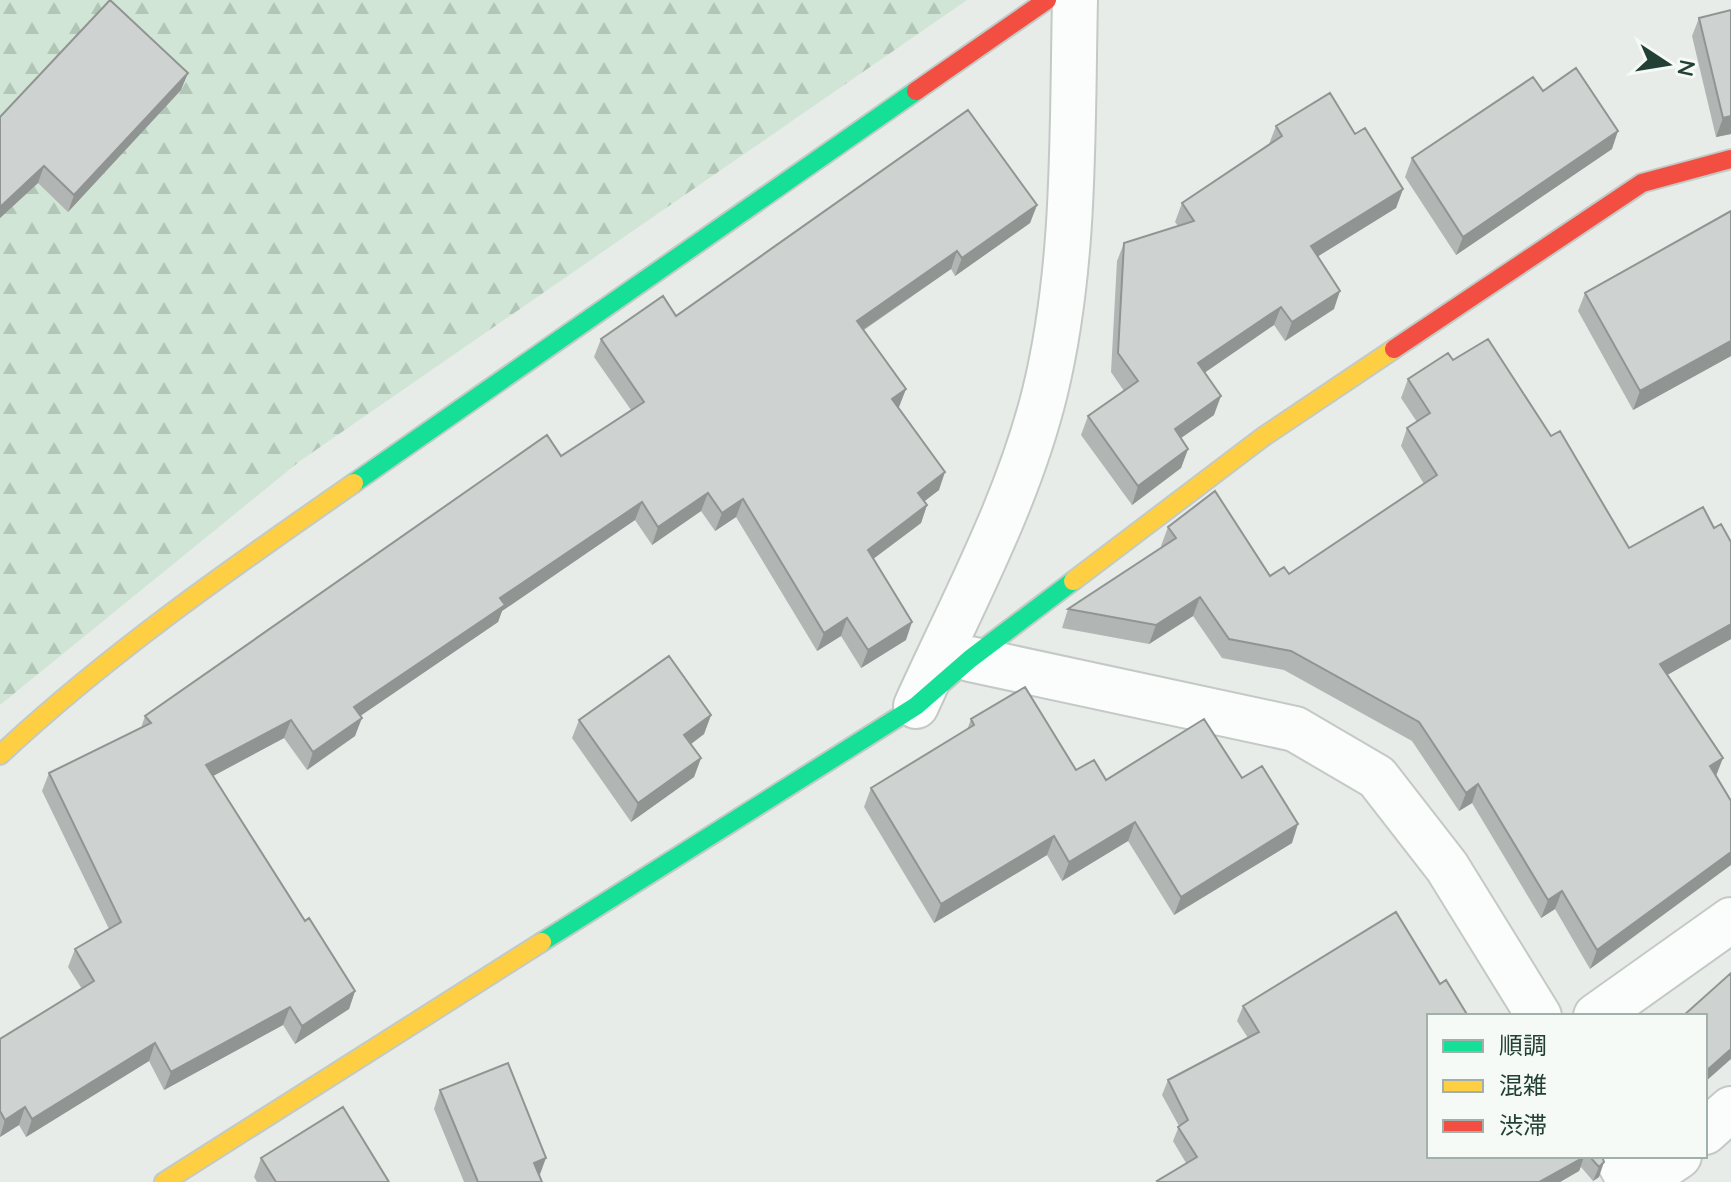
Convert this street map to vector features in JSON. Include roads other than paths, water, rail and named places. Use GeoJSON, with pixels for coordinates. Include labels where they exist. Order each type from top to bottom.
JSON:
{"type":"FeatureCollection","features":[{"type":"Feature","properties":{"kind":"street"},"geometry":{"type":"LineString","coordinates":[[0,755],[66,693],[246,558],[1047,0]]}},
{"type":"Feature","properties":{"kind":"street"},"geometry":{"type":"LineString","coordinates":[[916,706],[1011,497],[1045,392],[1069,247],[1075,0]]}},
{"type":"Feature","properties":{"kind":"street"},"geometry":{"type":"LineString","coordinates":[[164,1182],[916,706],[970,659],[1263,437],[1642,183],[1731,159]]}},
{"type":"Feature","properties":{"kind":"street"},"geometry":{"type":"LineString","coordinates":[[970,659],[1295,729],[1377,777],[1447,867],[1538,1014]]}},
{"type":"Feature","properties":{"kind":"street"},"geometry":{"type":"LineString","coordinates":[[1599,1014],[1731,920]]}},
{"type":"Feature","properties":{"kind":"street"},"geometry":{"type":"LineString","coordinates":[[1707,1130],[1731,1109]]}},
{"type":"Feature","properties":{"kind":"street"},"geometry":{"type":"LineString","coordinates":[[1617,1158],[1630,1182]]}},
{"type":"Feature","properties":{"kind":"street"},"geometry":{"type":"LineString","coordinates":[[1641,1182],[1676,1158]]}}]}
